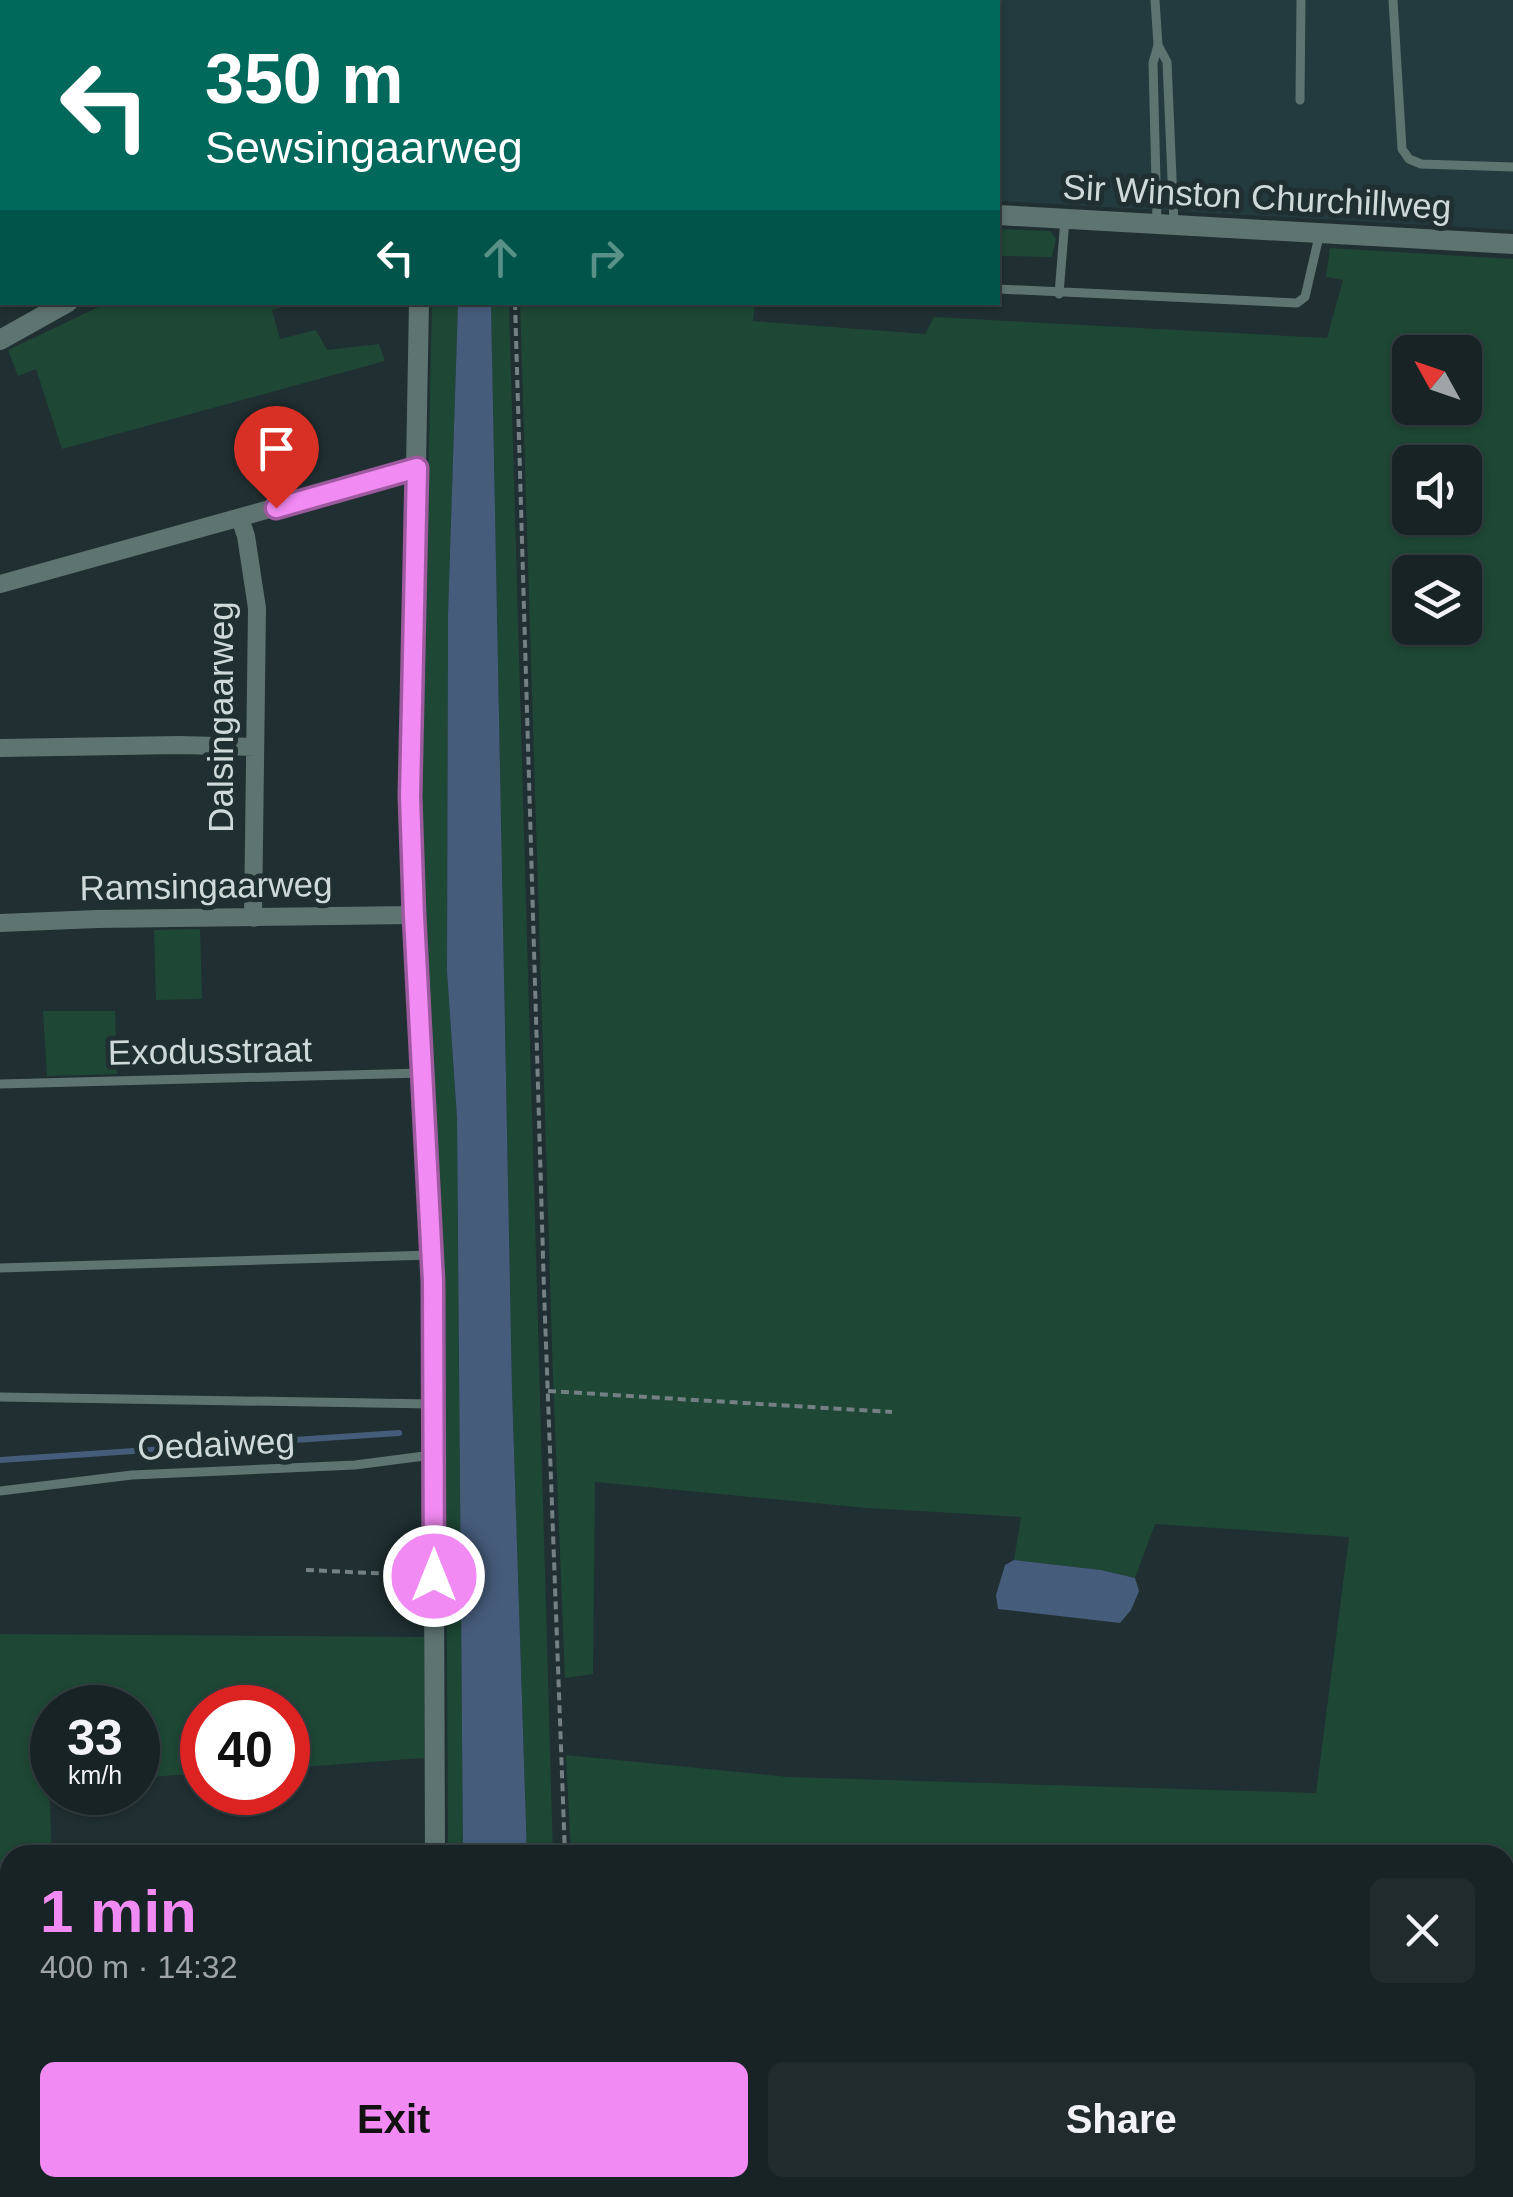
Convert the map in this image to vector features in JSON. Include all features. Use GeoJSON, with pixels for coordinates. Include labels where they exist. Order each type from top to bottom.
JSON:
{"type":"FeatureCollection","features":[{"type":"Feature","properties":{"kind":"street","name":"Sir Winston Churchillweg"},"geometry":{"type":"LineString","coordinates":[[1000,215],[1513,244]]}},
{"type":"Feature","properties":{"kind":"street"},"geometry":{"type":"LineString","coordinates":[[0,340],[63,305]]}},
{"type":"Feature","properties":{"kind":"street"},"geometry":{"type":"LineString","coordinates":[[418,305],[410,796],[432,1255],[435,1845]]}},
{"type":"Feature","properties":{"kind":"street"},"geometry":{"type":"LineString","coordinates":[[0,584],[417,468]]}},
{"type":"Feature","properties":{"kind":"street","name":"Dalsingaarweg"},"geometry":{"type":"LineString","coordinates":[[240,518],[257,608],[253,918]]}},
{"type":"Feature","properties":{"kind":"street"},"geometry":{"type":"LineString","coordinates":[[0,748],[255,747]]}},
{"type":"Feature","properties":{"kind":"street","name":"Ramsingaarweg"},"geometry":{"type":"LineString","coordinates":[[0,923],[414,916]]}},
{"type":"Feature","properties":{"kind":"lane"},"geometry":{"type":"LineString","coordinates":[[1155,0],[1158,45],[1153,64],[1166,224]]}},
{"type":"Feature","properties":{"kind":"lane"},"geometry":{"type":"LineString","coordinates":[[1300,100],[1301,0]]}},
{"type":"Feature","properties":{"kind":"lane"},"geometry":{"type":"LineString","coordinates":[[1393,0],[1402,148],[1409,159],[1420,164],[1513,167]]}},
{"type":"Feature","properties":{"kind":"lane"},"geometry":{"type":"LineString","coordinates":[[1158,45],[1167,62],[1166,224]]}},
{"type":"Feature","properties":{"kind":"lane"},"geometry":{"type":"LineString","coordinates":[[1059,294],[1065,219]]}},
{"type":"Feature","properties":{"kind":"lane"},"geometry":{"type":"LineString","coordinates":[[1000,289],[1296,303],[1305,297],[1320,232]]}},
{"type":"Feature","properties":{"kind":"lane","name":"Exodusstraat"},"geometry":{"type":"LineString","coordinates":[[0,1084],[422,1073]]}},
{"type":"Feature","properties":{"kind":"lane"},"geometry":{"type":"LineString","coordinates":[[0,1268],[432,1255]]}},
{"type":"Feature","properties":{"kind":"lane"},"geometry":{"type":"LineString","coordinates":[[0,1398],[435,1404]]}},
{"type":"Feature","properties":{"kind":"lane","name":"Oedaiweg"},"geometry":{"type":"LineString","coordinates":[[0,1491],[132,1475],[356,1465],[434,1454]]}},
{"type":"Feature","properties":{"kind":"path"},"geometry":{"type":"LineString","coordinates":[[515,305],[565,1845]]}},
{"type":"Feature","properties":{"kind":"path"},"geometry":{"type":"LineString","coordinates":[[548,1391],[892,1412]]}},
{"type":"Feature","properties":{"kind":"path"},"geometry":{"type":"LineString","coordinates":[[306,1570],[434,1576]]}},
{"type":"Feature","properties":{"kind":"shaded area"},"geometry":{"type":"Polygon","coordinates":[[[1000,0],[1513,0],[1513,230],[1000,201],[1000,0]]]}},
{"type":"Feature","properties":{"kind":"green space"},"geometry":{"type":"Polygon","coordinates":[[[1000,229],[1050,231],[1056,239],[1052,257],[1000,256],[1000,229]]]}},
{"type":"Feature","properties":{"kind":"green space"},"geometry":{"type":"Polygon","coordinates":[[[1330,248],[1513,259],[1513,1845],[570,1845],[566,1755],[788,1777],[1316,1793],[1349,1537],[1155,1524],[1135,1578],[1014,1560],[1021,1517],[867,1508],[595,1482],[593,1674],[565,1678],[520,305],[755,305],[753,321],[925,334],[934,317],[1327,338],[1343,280],[1326,277],[1330,248]]]}},
{"type":"Feature","properties":{"kind":"green space"},"geometry":{"type":"Polygon","coordinates":[[[103,305],[286,305],[272,310],[280,339],[316,330],[327,350],[379,344],[385,361],[62,449],[36,369],[18,376],[8,350],[103,305]]]}},
{"type":"Feature","properties":{"kind":"green space"},"geometry":{"type":"Polygon","coordinates":[[[432,305],[458,305],[448,614],[447,972],[457,1118],[463,1845],[448,1845],[445,1314],[421,817],[432,305]]]}},
{"type":"Feature","properties":{"kind":"green space"},"geometry":{"type":"Polygon","coordinates":[[[491,305],[509,305],[553,1845],[527,1845],[512,1388],[491,305]]]}},
{"type":"Feature","properties":{"kind":"green space"},"geometry":{"type":"Polygon","coordinates":[[[200,929],[202,999],[156,1000],[154,930],[200,929]]]}},
{"type":"Feature","properties":{"kind":"green space"},"geometry":{"type":"Polygon","coordinates":[[[43,1011],[115,1011],[117,1074],[47,1076],[43,1011]]]}},
{"type":"Feature","properties":{"kind":"green space"},"geometry":{"type":"Polygon","coordinates":[[[0,1634],[424,1637],[424,1758],[310,1766],[310,1685],[180,1685],[180,1775],[160,1776],[160,1685],[30,1685],[30,1815],[50,1815],[52,1845],[0,1845],[0,1634]]]}},
{"type":"Feature","properties":{"kind":"water"},"geometry":{"type":"Polygon","coordinates":[[[458,305],[491,305],[512,1389],[527,1845],[463,1845],[457,1118],[447,972],[448,614],[458,305]]]}},
{"type":"Feature","properties":{"kind":"water"},"geometry":{"type":"Polygon","coordinates":[[[1014,1560],[1135,1578],[1139,1591],[1120,1623],[998,1609],[996,1595],[1005,1565],[1014,1560]]]}},
{"type":"Feature","properties":{"kind":"waterway"},"geometry":{"type":"LineString","coordinates":[[0,1460],[399,1433]]}},
{"type":"Feature","properties":{"kind":"route"},"geometry":{"type":"LineString","coordinates":[[276,508],[417,468],[410,796],[433,1282],[434,1576]]}}]}
